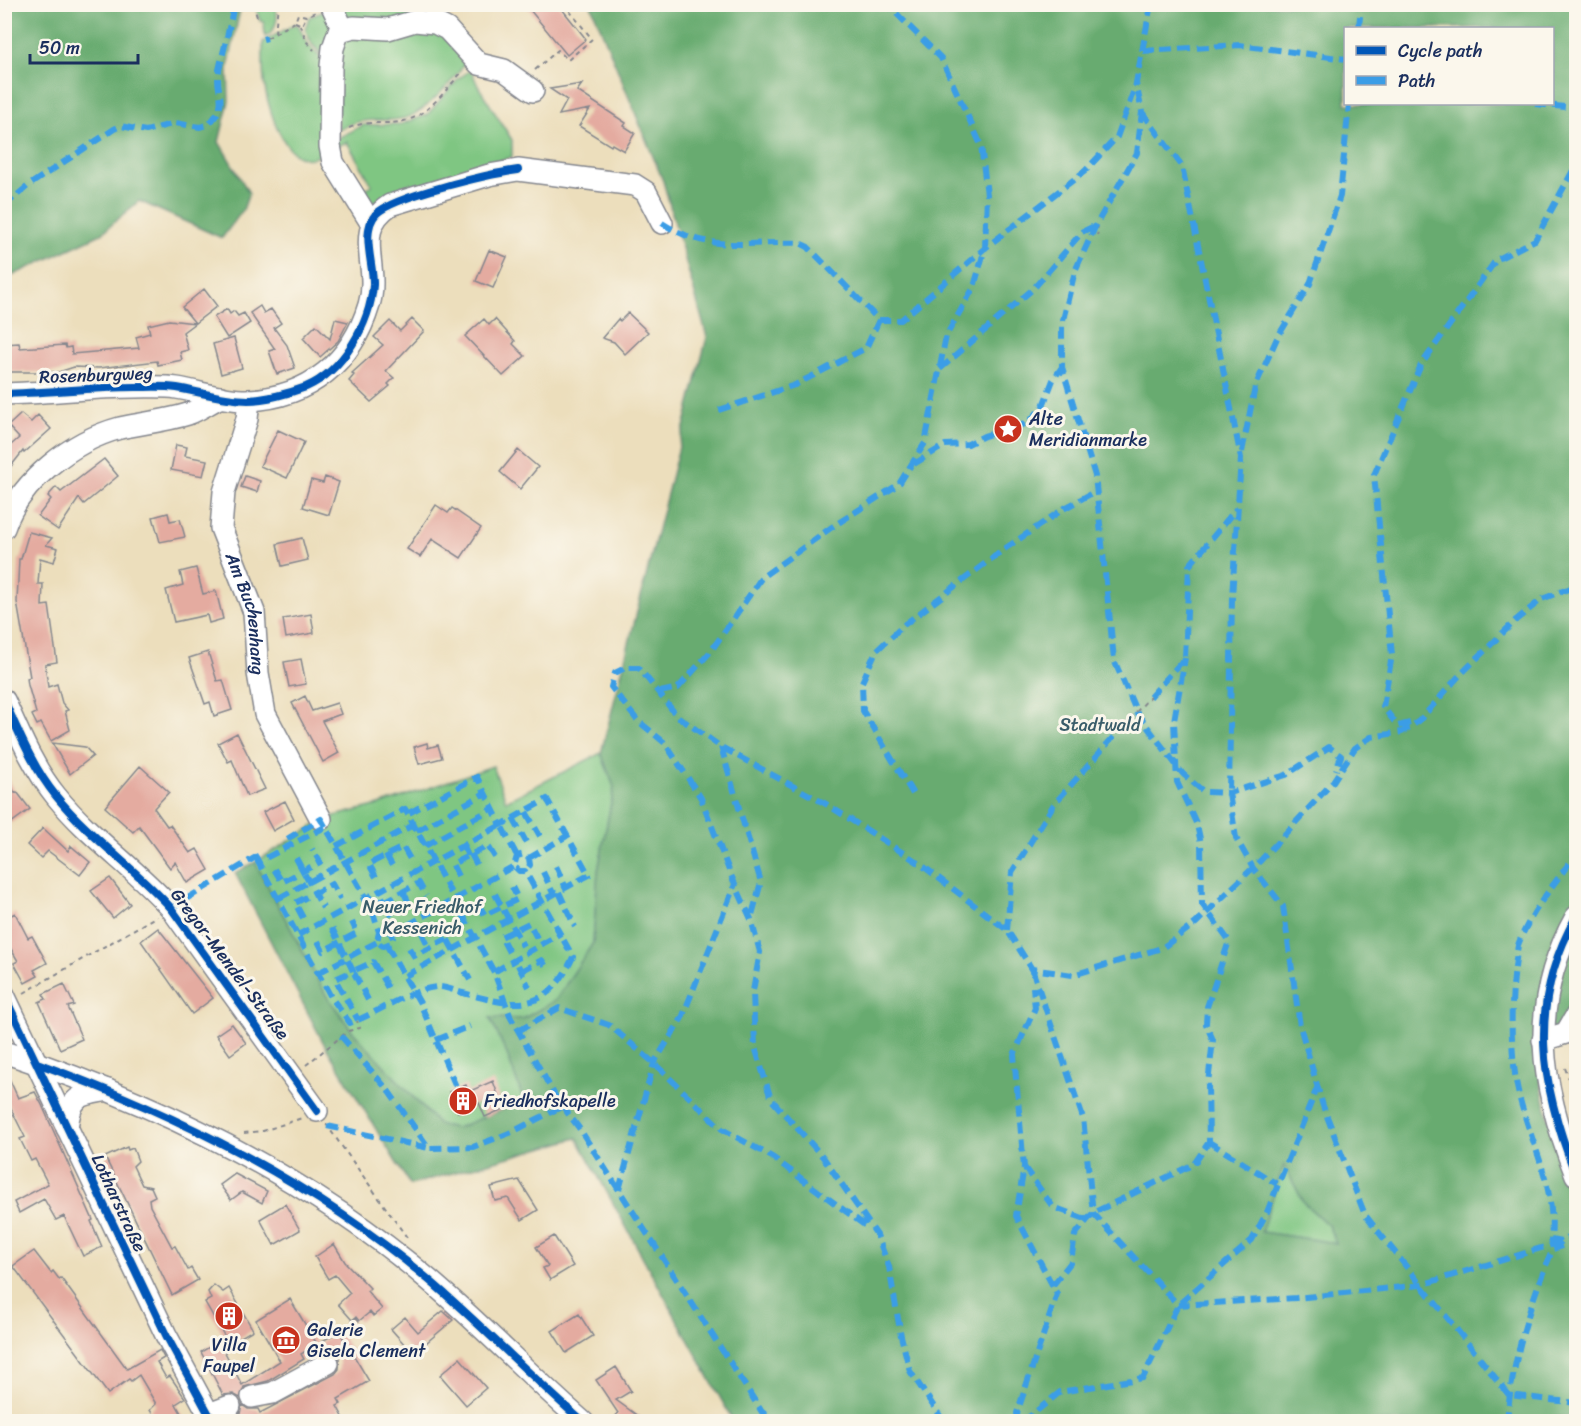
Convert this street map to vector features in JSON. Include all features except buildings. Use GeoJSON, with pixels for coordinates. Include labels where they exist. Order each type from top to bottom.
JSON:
{"type":"FeatureCollection","features":[{"type":"Feature","properties":{"kind":"street"},"geometry":{"type":"LineString","coordinates":[[323,8],[340,25],[333,48],[331,66],[330,136],[333,162],[371,223],[376,214],[390,205],[489,175],[518,170],[635,185],[646,192],[662,223]]}},
{"type":"Feature","properties":{"kind":"street"},"geometry":{"type":"LineString","coordinates":[[339,31],[354,27],[388,29],[415,21],[435,22],[447,28],[479,64],[504,70],[527,87]]}},
{"type":"Feature","properties":{"kind":"street","name":"Rosenburgweg"},"geometry":{"type":"LineString","coordinates":[[4,394],[135,387],[175,388],[249,400],[306,386],[336,365],[348,351],[363,322],[371,298],[371,223]]}},
{"type":"Feature","properties":{"kind":"street"},"geometry":{"type":"LineString","coordinates":[[4,528],[9,514],[27,488],[55,461],[84,443],[117,429],[188,414],[221,397]]}},
{"type":"Feature","properties":{"kind":"street","name":"Am Buchenhang"},"geometry":{"type":"LineString","coordinates":[[249,400],[247,419],[224,492],[221,528],[254,612],[258,673],[265,714],[321,819]]}},
{"type":"Feature","properties":{"kind":"street","name":"Gregor-Mendel-Straße"},"geometry":{"type":"LineString","coordinates":[[4,700],[26,748],[55,795],[81,823],[144,878],[171,908],[316,1111]]}},
{"type":"Feature","properties":{"kind":"street"},"geometry":{"type":"LineString","coordinates":[[1576,917],[1559,951],[1547,986],[1543,1040],[1546,1070],[1559,1125],[1576,1175]]}},
{"type":"Feature","properties":{"kind":"street","name":"Lotharstraße"},"geometry":{"type":"LineString","coordinates":[[7,999],[165,1335],[211,1418]]}},
{"type":"Feature","properties":{"kind":"street"},"geometry":{"type":"LineString","coordinates":[[1543,1040],[1566,1033],[1576,1016]]}},
{"type":"Feature","properties":{"kind":"street"},"geometry":{"type":"LineString","coordinates":[[4,1052],[108,1089],[201,1131],[267,1166],[348,1219],[428,1279],[583,1422]]}},
{"type":"Feature","properties":{"kind":"street"},"geometry":{"type":"LineString","coordinates":[[67,1128],[69,1110],[74,1101],[84,1094],[108,1089]]}},
{"type":"Feature","properties":{"kind":"street"},"geometry":{"type":"LineString","coordinates":[[252,1397],[273,1393],[328,1364]]}},
{"type":"Feature","properties":{"kind":"street"},"geometry":{"type":"LineString","coordinates":[[211,1418],[230,1407]]}},
{"type":"Feature","properties":{"kind":"path"},"geometry":{"type":"LineString","coordinates":[[253,4],[258,20]]}},
{"type":"Feature","properties":{"kind":"path"},"geometry":{"type":"LineString","coordinates":[[276,33],[278,4]]}},
{"type":"Feature","properties":{"kind":"path"},"geometry":{"type":"LineString","coordinates":[[527,87],[558,50],[568,60],[592,39],[564,4]]}},
{"type":"Feature","properties":{"kind":"path"},"geometry":{"type":"LineString","coordinates":[[267,38],[295,22],[298,14],[306,16],[323,8]]}},
{"type":"Feature","properties":{"kind":"path"},"geometry":{"type":"LineString","coordinates":[[300,25],[304,24],[306,16]]}},
{"type":"Feature","properties":{"kind":"path"},"geometry":{"type":"LineString","coordinates":[[295,22],[300,25],[307,42],[331,66]]}},
{"type":"Feature","properties":{"kind":"path"},"geometry":{"type":"LineString","coordinates":[[330,136],[368,121],[402,122],[418,116],[466,67],[479,64]]}},
{"type":"Feature","properties":{"kind":"path"},"geometry":{"type":"LineString","coordinates":[[1096,225],[1099,230],[1097,234]]}},
{"type":"Feature","properties":{"kind":"path"},"geometry":{"type":"LineString","coordinates":[[1118,732],[1150,697]]}},
{"type":"Feature","properties":{"kind":"path"},"geometry":{"type":"LineString","coordinates":[[7,999],[171,908]]}},
{"type":"Feature","properties":{"kind":"path"},"geometry":{"type":"LineString","coordinates":[[293,1076],[329,1044],[348,1031],[360,1028],[357,1021]]}},
{"type":"Feature","properties":{"kind":"path"},"geometry":{"type":"LineString","coordinates":[[242,1133],[273,1128],[316,1111],[409,1240]]}},
{"type":"Feature","properties":{"kind":"green space"},"geometry":{"type":"Polygon","coordinates":[[[5,4],[241,5],[228,68],[229,101],[219,142],[249,193],[243,210],[222,238],[139,201],[101,234],[5,279],[5,4]]]}},
{"type":"Feature","properties":{"kind":"green space"},"geometry":{"type":"Polygon","coordinates":[[[255,5],[275,5],[276,23],[265,37],[264,22],[260,21],[255,5]]]}},
{"type":"Feature","properties":{"kind":"green space"},"geometry":{"type":"Polygon","coordinates":[[[336,5],[436,5],[445,19],[352,24],[336,5]]]}},
{"type":"Feature","properties":{"kind":"green space","name":"Stadtwald"},"geometry":{"type":"Polygon","coordinates":[[[591,5],[1576,5],[1576,999],[1563,1023],[1533,1044],[1550,1123],[1561,1161],[1576,1199],[1576,1416],[1504,1422],[733,1421],[577,1138],[410,1185],[324,1044],[235,873],[255,862],[326,995],[352,1031],[439,1125],[457,1128],[524,1101],[507,1054],[490,1018],[523,1019],[556,1000],[593,943],[598,871],[614,787],[601,753],[707,337],[663,181],[591,5]],[[1284,1165],[1261,1232],[1336,1243],[1328,1225],[1304,1203],[1284,1165]]]}},
{"type":"Feature","properties":{"kind":"green space"},"geometry":{"type":"Polygon","coordinates":[[[330,9],[335,20],[323,56],[312,44],[305,29],[309,17],[330,9]]]}},
{"type":"Feature","properties":{"kind":"green space"},"geometry":{"type":"Polygon","coordinates":[[[295,24],[299,26],[306,42],[330,68],[321,154],[309,158],[299,156],[282,138],[271,111],[263,77],[263,42],[295,24]]]}},
{"type":"Feature","properties":{"kind":"green space"},"geometry":{"type":"Polygon","coordinates":[[[437,26],[465,62],[447,86],[421,110],[405,118],[357,122],[338,130],[340,39],[437,26]]]}},
{"type":"Feature","properties":{"kind":"green space"},"geometry":{"type":"Polygon","coordinates":[[[471,70],[478,86],[512,140],[512,157],[364,205],[361,192],[372,185],[347,142],[335,147],[334,140],[363,125],[401,124],[427,115],[459,78],[471,70]]]}},
{"type":"Feature","properties":{"kind":"green space","name":"Neuer Friedhof Kessenich"},"geometry":{"type":"Polygon","coordinates":[[[601,753],[614,787],[598,871],[593,943],[556,1000],[523,1019],[490,1018],[507,1054],[524,1101],[457,1128],[439,1125],[352,1031],[326,995],[255,862],[327,818],[379,805],[493,766],[506,801],[601,753]]]}},
{"type":"Feature","properties":{"kind":"green space"},"geometry":{"type":"Polygon","coordinates":[[[1284,1165],[1304,1203],[1328,1225],[1337,1243],[1260,1232],[1284,1165]]]}},
{"type":"Feature","properties":{"kind":"marked path"},"geometry":{"type":"LineString","coordinates":[[4,206],[29,185],[121,126],[146,131],[175,123],[200,127],[209,124],[216,116],[221,103],[219,70],[234,4]]}},
{"type":"Feature","properties":{"kind":"marked path"},"geometry":{"type":"LineString","coordinates":[[660,692],[678,688],[711,651],[762,577],[832,527],[899,484],[925,443],[946,336],[974,287],[985,248],[987,195],[981,145],[941,58],[887,4]]}},
{"type":"Feature","properties":{"kind":"marked path"},"geometry":{"type":"LineString","coordinates":[[1151,4],[1136,83],[1142,112],[1137,153],[1096,225],[1075,271],[1062,324],[1062,367],[1095,476],[1114,660],[1137,713],[1183,774],[1204,792],[1229,793],[1286,775],[1329,747],[1341,756],[1336,770]]}},
{"type":"Feature","properties":{"kind":"marked path"},"geometry":{"type":"LineString","coordinates":[[1359,27],[1361,4]]}},
{"type":"Feature","properties":{"kind":"marked path"},"geometry":{"type":"LineString","coordinates":[[263,39],[267,38]]}},
{"type":"Feature","properties":{"kind":"marked path"},"geometry":{"type":"LineString","coordinates":[[1143,51],[1240,45],[1344,59]]}},
{"type":"Feature","properties":{"kind":"marked path"},"geometry":{"type":"LineString","coordinates":[[662,223],[696,239],[713,242],[729,244],[800,243],[808,247],[879,320],[901,320],[985,248],[1085,171],[1117,137],[1136,84]]}},
{"type":"Feature","properties":{"kind":"marked path"},"geometry":{"type":"LineString","coordinates":[[1242,452],[1255,387],[1277,338],[1310,284],[1340,196],[1349,105]]}},
{"type":"Feature","properties":{"kind":"marked path"},"geometry":{"type":"LineString","coordinates":[[1545,105],[1576,108]]}},
{"type":"Feature","properties":{"kind":"marked path"},"geometry":{"type":"LineString","coordinates":[[1142,112],[1182,166],[1241,458],[1232,597],[1229,793],[1236,838],[1253,868],[1283,906],[1300,1026],[1323,1106],[1365,1215],[1509,1395],[1576,1403]]}},
{"type":"Feature","properties":{"kind":"marked path"},"geometry":{"type":"LineString","coordinates":[[1410,723],[1398,726],[1383,707],[1392,655],[1374,475],[1421,365],[1496,260],[1535,240],[1576,165]]}},
{"type":"Feature","properties":{"kind":"marked path"},"geometry":{"type":"LineString","coordinates":[[940,369],[1034,288],[1082,232],[1096,225]]}},
{"type":"Feature","properties":{"kind":"marked path"},"geometry":{"type":"LineString","coordinates":[[719,410],[795,385],[866,348],[879,320]]}},
{"type":"Feature","properties":{"kind":"marked path"},"geometry":{"type":"LineString","coordinates":[[914,464],[945,445],[968,444],[984,436],[1028,423],[1043,406],[1053,380],[1062,367]]}},
{"type":"Feature","properties":{"kind":"marked path"},"geometry":{"type":"LineString","coordinates":[[913,794],[863,711],[862,682],[876,651],[905,624],[1003,550],[1065,508],[1096,491]]}},
{"type":"Feature","properties":{"kind":"marked path"},"geometry":{"type":"LineString","coordinates":[[1150,697],[1185,658],[1189,566],[1236,509]]}},
{"type":"Feature","properties":{"kind":"marked path"},"geometry":{"type":"LineString","coordinates":[[944,1422],[910,1371],[901,1336],[889,1267],[877,1235],[823,1157],[771,1099],[755,1047],[753,991],[760,952],[751,919],[730,873],[701,798],[665,743],[637,720],[611,687],[615,673],[625,668],[639,668],[677,716],[721,747],[826,804],[919,863],[1007,930],[1032,969],[1073,975],[1162,948],[1196,923],[1261,860],[1332,783],[1355,748],[1371,737],[1402,732],[1419,721],[1458,677],[1516,620],[1542,599],[1576,586]]}},
{"type":"Feature","properties":{"kind":"marked path"},"geometry":{"type":"LineString","coordinates":[[1053,1285],[1071,1262],[1075,1235],[1093,1213],[1194,1164],[1209,1142],[1208,1083],[1213,1040],[1206,1024],[1207,1007],[1229,941],[1202,904],[1201,843],[1197,825],[1177,782],[1174,721],[1185,658]]}},
{"type":"Feature","properties":{"kind":"marked path"},"geometry":{"type":"LineString","coordinates":[[1007,930],[1012,872],[1054,804],[1118,732]]}},
{"type":"Feature","properties":{"kind":"marked path"},"geometry":{"type":"LineString","coordinates":[[721,747],[761,882],[751,919]]}},
{"type":"Feature","properties":{"kind":"marked path"},"geometry":{"type":"LineString","coordinates":[[405,976],[589,875],[547,799],[501,825],[477,777],[407,814]]}},
{"type":"Feature","properties":{"kind":"marked path"},"geometry":{"type":"LineString","coordinates":[[417,831],[485,793]]}},
{"type":"Feature","properties":{"kind":"marked path"},"geometry":{"type":"LineString","coordinates":[[425,846],[493,808]]}},
{"type":"Feature","properties":{"kind":"marked path"},"geometry":{"type":"LineString","coordinates":[[336,846],[405,809],[494,972],[511,1018],[557,1099],[579,1128],[762,1412],[775,1422]]}},
{"type":"Feature","properties":{"kind":"marked path"},"geometry":{"type":"LineString","coordinates":[[526,812],[540,836]]}},
{"type":"Feature","properties":{"kind":"marked path"},"geometry":{"type":"LineString","coordinates":[[513,818],[526,842]]}},
{"type":"Feature","properties":{"kind":"marked path"},"geometry":{"type":"LineString","coordinates":[[287,839],[321,819],[372,909],[379,932],[377,942],[383,946],[391,943],[393,938],[390,931],[379,932]]}},
{"type":"Feature","properties":{"kind":"marked path"},"geometry":{"type":"LineString","coordinates":[[279,898],[413,825]]}},
{"type":"Feature","properties":{"kind":"marked path"},"geometry":{"type":"LineString","coordinates":[[298,935],[501,825],[517,856]]}},
{"type":"Feature","properties":{"kind":"marked path"},"geometry":{"type":"LineString","coordinates":[[325,827],[258,862],[331,997],[350,1023],[414,993],[436,987],[514,1003],[540,998],[552,989],[563,976],[573,957],[525,871],[519,871],[514,866],[517,856],[524,854],[529,858],[530,865],[525,871]]}},
{"type":"Feature","properties":{"kind":"marked path"},"geometry":{"type":"LineString","coordinates":[[529,858],[567,836]]}},
{"type":"Feature","properties":{"kind":"marked path"},"geometry":{"type":"LineString","coordinates":[[463,845],[468,856],[488,846],[496,859]]}},
{"type":"Feature","properties":{"kind":"marked path"},"geometry":{"type":"LineString","coordinates":[[376,877],[369,864],[403,847],[410,859]]}},
{"type":"Feature","properties":{"kind":"marked path"},"geometry":{"type":"LineString","coordinates":[[274,869],[282,882],[320,862],[312,849]]}},
{"type":"Feature","properties":{"kind":"marked path"},"geometry":{"type":"LineString","coordinates":[[171,908],[261,854]]}},
{"type":"Feature","properties":{"kind":"marked path"},"geometry":{"type":"LineString","coordinates":[[471,854],[479,869]]}},
{"type":"Feature","properties":{"kind":"marked path"},"geometry":{"type":"LineString","coordinates":[[1576,854],[1537,909],[1518,945],[1512,996],[1512,1029],[1516,1081],[1549,1198],[1552,1218],[1551,1240],[1561,1242],[1576,1231]]}},
{"type":"Feature","properties":{"kind":"marked path"},"geometry":{"type":"LineString","coordinates":[[386,855],[393,867]]}},
{"type":"Feature","properties":{"kind":"marked path"},"geometry":{"type":"LineString","coordinates":[[458,876],[452,864],[468,856]]}},
{"type":"Feature","properties":{"kind":"marked path"},"geometry":{"type":"LineString","coordinates":[[296,858],[323,908]]}},
{"type":"Feature","properties":{"kind":"marked path"},"geometry":{"type":"LineString","coordinates":[[392,934],[514,866]]}},
{"type":"Feature","properties":{"kind":"marked path"},"geometry":{"type":"LineString","coordinates":[[556,866],[566,888]]}},
{"type":"Feature","properties":{"kind":"marked path"},"geometry":{"type":"LineString","coordinates":[[543,872],[554,895]]}},
{"type":"Feature","properties":{"kind":"marked path"},"geometry":{"type":"LineString","coordinates":[[384,902],[419,883],[426,896]]}},
{"type":"Feature","properties":{"kind":"marked path"},"geometry":{"type":"LineString","coordinates":[[303,918],[295,903],[332,884],[340,899]]}},
{"type":"Feature","properties":{"kind":"marked path"},"geometry":{"type":"LineString","coordinates":[[619,1190],[654,1063],[682,1018],[735,884]]}},
{"type":"Feature","properties":{"kind":"marked path"},"geometry":{"type":"LineString","coordinates":[[478,904],[485,915],[518,899],[512,887]]}},
{"type":"Feature","properties":{"kind":"marked path"},"geometry":{"type":"LineString","coordinates":[[403,891],[410,905]]}},
{"type":"Feature","properties":{"kind":"marked path"},"geometry":{"type":"LineString","coordinates":[[559,892],[575,927]]}},
{"type":"Feature","properties":{"kind":"marked path"},"geometry":{"type":"LineString","coordinates":[[495,894],[523,946]]}},
{"type":"Feature","properties":{"kind":"marked path"},"geometry":{"type":"LineString","coordinates":[[382,897],[392,916]]}},
{"type":"Feature","properties":{"kind":"marked path"},"geometry":{"type":"LineString","coordinates":[[318,941],[323,951],[357,933],[352,922]]}},
{"type":"Feature","properties":{"kind":"marked path"},"geometry":{"type":"LineString","coordinates":[[509,952],[501,937],[529,923],[537,938]]}},
{"type":"Feature","properties":{"kind":"marked path"},"geometry":{"type":"LineString","coordinates":[[439,924],[470,980]]}},
{"type":"Feature","properties":{"kind":"marked path"},"geometry":{"type":"LineString","coordinates":[[332,928],[353,971],[335,979],[358,1020]]}},
{"type":"Feature","properties":{"kind":"marked path"},"geometry":{"type":"LineString","coordinates":[[422,933],[429,947]]}},
{"type":"Feature","properties":{"kind":"marked path"},"geometry":{"type":"LineString","coordinates":[[494,972],[561,933]]}},
{"type":"Feature","properties":{"kind":"marked path"},"geometry":{"type":"LineString","coordinates":[[409,948],[414,956],[447,939]]}},
{"type":"Feature","properties":{"kind":"marked path"},"geometry":{"type":"LineString","coordinates":[[318,973],[377,942]]}},
{"type":"Feature","properties":{"kind":"marked path"},"geometry":{"type":"LineString","coordinates":[[387,946],[420,1003],[457,1089]]}},
{"type":"Feature","properties":{"kind":"marked path"},"geometry":{"type":"LineString","coordinates":[[521,971],[542,960],[548,970]]}},
{"type":"Feature","properties":{"kind":"marked path"},"geometry":{"type":"LineString","coordinates":[[368,1000],[353,971],[373,962],[388,988]]}},
{"type":"Feature","properties":{"kind":"marked path"},"geometry":{"type":"LineString","coordinates":[[518,965],[529,987]]}},
{"type":"Feature","properties":{"kind":"marked path"},"geometry":{"type":"LineString","coordinates":[[1032,969],[1083,1118],[1093,1213],[1178,1305],[1296,1298],[1421,1285],[1561,1242]]}},
{"type":"Feature","properties":{"kind":"marked path"},"geometry":{"type":"LineString","coordinates":[[1018,1422],[1017,1413],[1057,1294],[1016,1216],[1024,1167],[1014,1055],[1035,1008],[1033,987]]}},
{"type":"Feature","properties":{"kind":"marked path"},"geometry":{"type":"LineString","coordinates":[[518,1031],[559,1008],[609,1025],[654,1063],[722,1129],[772,1157],[867,1227]]}},
{"type":"Feature","properties":{"kind":"marked path"},"geometry":{"type":"LineString","coordinates":[[436,1040],[470,1026]]}},
{"type":"Feature","properties":{"kind":"marked path"},"geometry":{"type":"LineString","coordinates":[[341,1036],[387,1089],[429,1148],[473,1147],[512,1132],[563,1106]]}},
{"type":"Feature","properties":{"kind":"marked path"},"geometry":{"type":"LineString","coordinates":[[1023,1422],[1060,1392],[1143,1378],[1178,1305],[1252,1240],[1267,1212],[1317,1088]]}},
{"type":"Feature","properties":{"kind":"marked path"},"geometry":{"type":"LineString","coordinates":[[327,1126],[429,1148]]}},
{"type":"Feature","properties":{"kind":"marked path"},"geometry":{"type":"LineString","coordinates":[[1209,1142],[1277,1184]]}},
{"type":"Feature","properties":{"kind":"marked path"},"geometry":{"type":"LineString","coordinates":[[1024,1167],[1053,1207],[1088,1220]]}},
{"type":"Feature","properties":{"kind":"marked path"},"geometry":{"type":"LineString","coordinates":[[1507,1422],[1517,1356],[1529,1312],[1553,1249],[1562,1246]]}},
{"type":"Feature","properties":{"kind":"cycle path"},"geometry":{"type":"LineString","coordinates":[[4,394],[161,387],[248,400],[277,396],[306,387],[332,370],[343,358],[360,330],[371,300],[373,277],[368,239],[371,221],[376,214],[386,207],[421,193],[518,170]]}},
{"type":"Feature","properties":{"kind":"cycle path"},"geometry":{"type":"LineString","coordinates":[[4,700],[33,762],[56,796],[83,826],[171,908],[317,1111]]}},
{"type":"Feature","properties":{"kind":"cycle path"},"geometry":{"type":"LineString","coordinates":[[1576,917],[1560,949],[1550,981],[1545,1013],[1544,1045],[1547,1077],[1554,1109],[1576,1175]]}},
{"type":"Feature","properties":{"kind":"cycle path"},"geometry":{"type":"LineString","coordinates":[[4,995],[166,1335],[213,1422]]}},
{"type":"Feature","properties":{"kind":"cycle path"},"geometry":{"type":"LineString","coordinates":[[37,1063],[90,1083],[192,1129],[242,1154],[339,1212],[429,1280],[583,1422]]}},
{"type":"Feature","properties":{"kind":"place","name":"Alte Meridianmarke"},"geometry":{"type":"Point","coordinates":[1008,429]}},
{"type":"Feature","properties":{"kind":"place","name":"Friedhofskapelle"},"geometry":{"type":"Point","coordinates":[463,1101]}},
{"type":"Feature","properties":{"kind":"place","name":"Villa Faupel"},"geometry":{"type":"Point","coordinates":[229,1316]}},
{"type":"Feature","properties":{"kind":"place","name":"Galerie Gisela Clement"},"geometry":{"type":"Point","coordinates":[286,1340]}}]}
